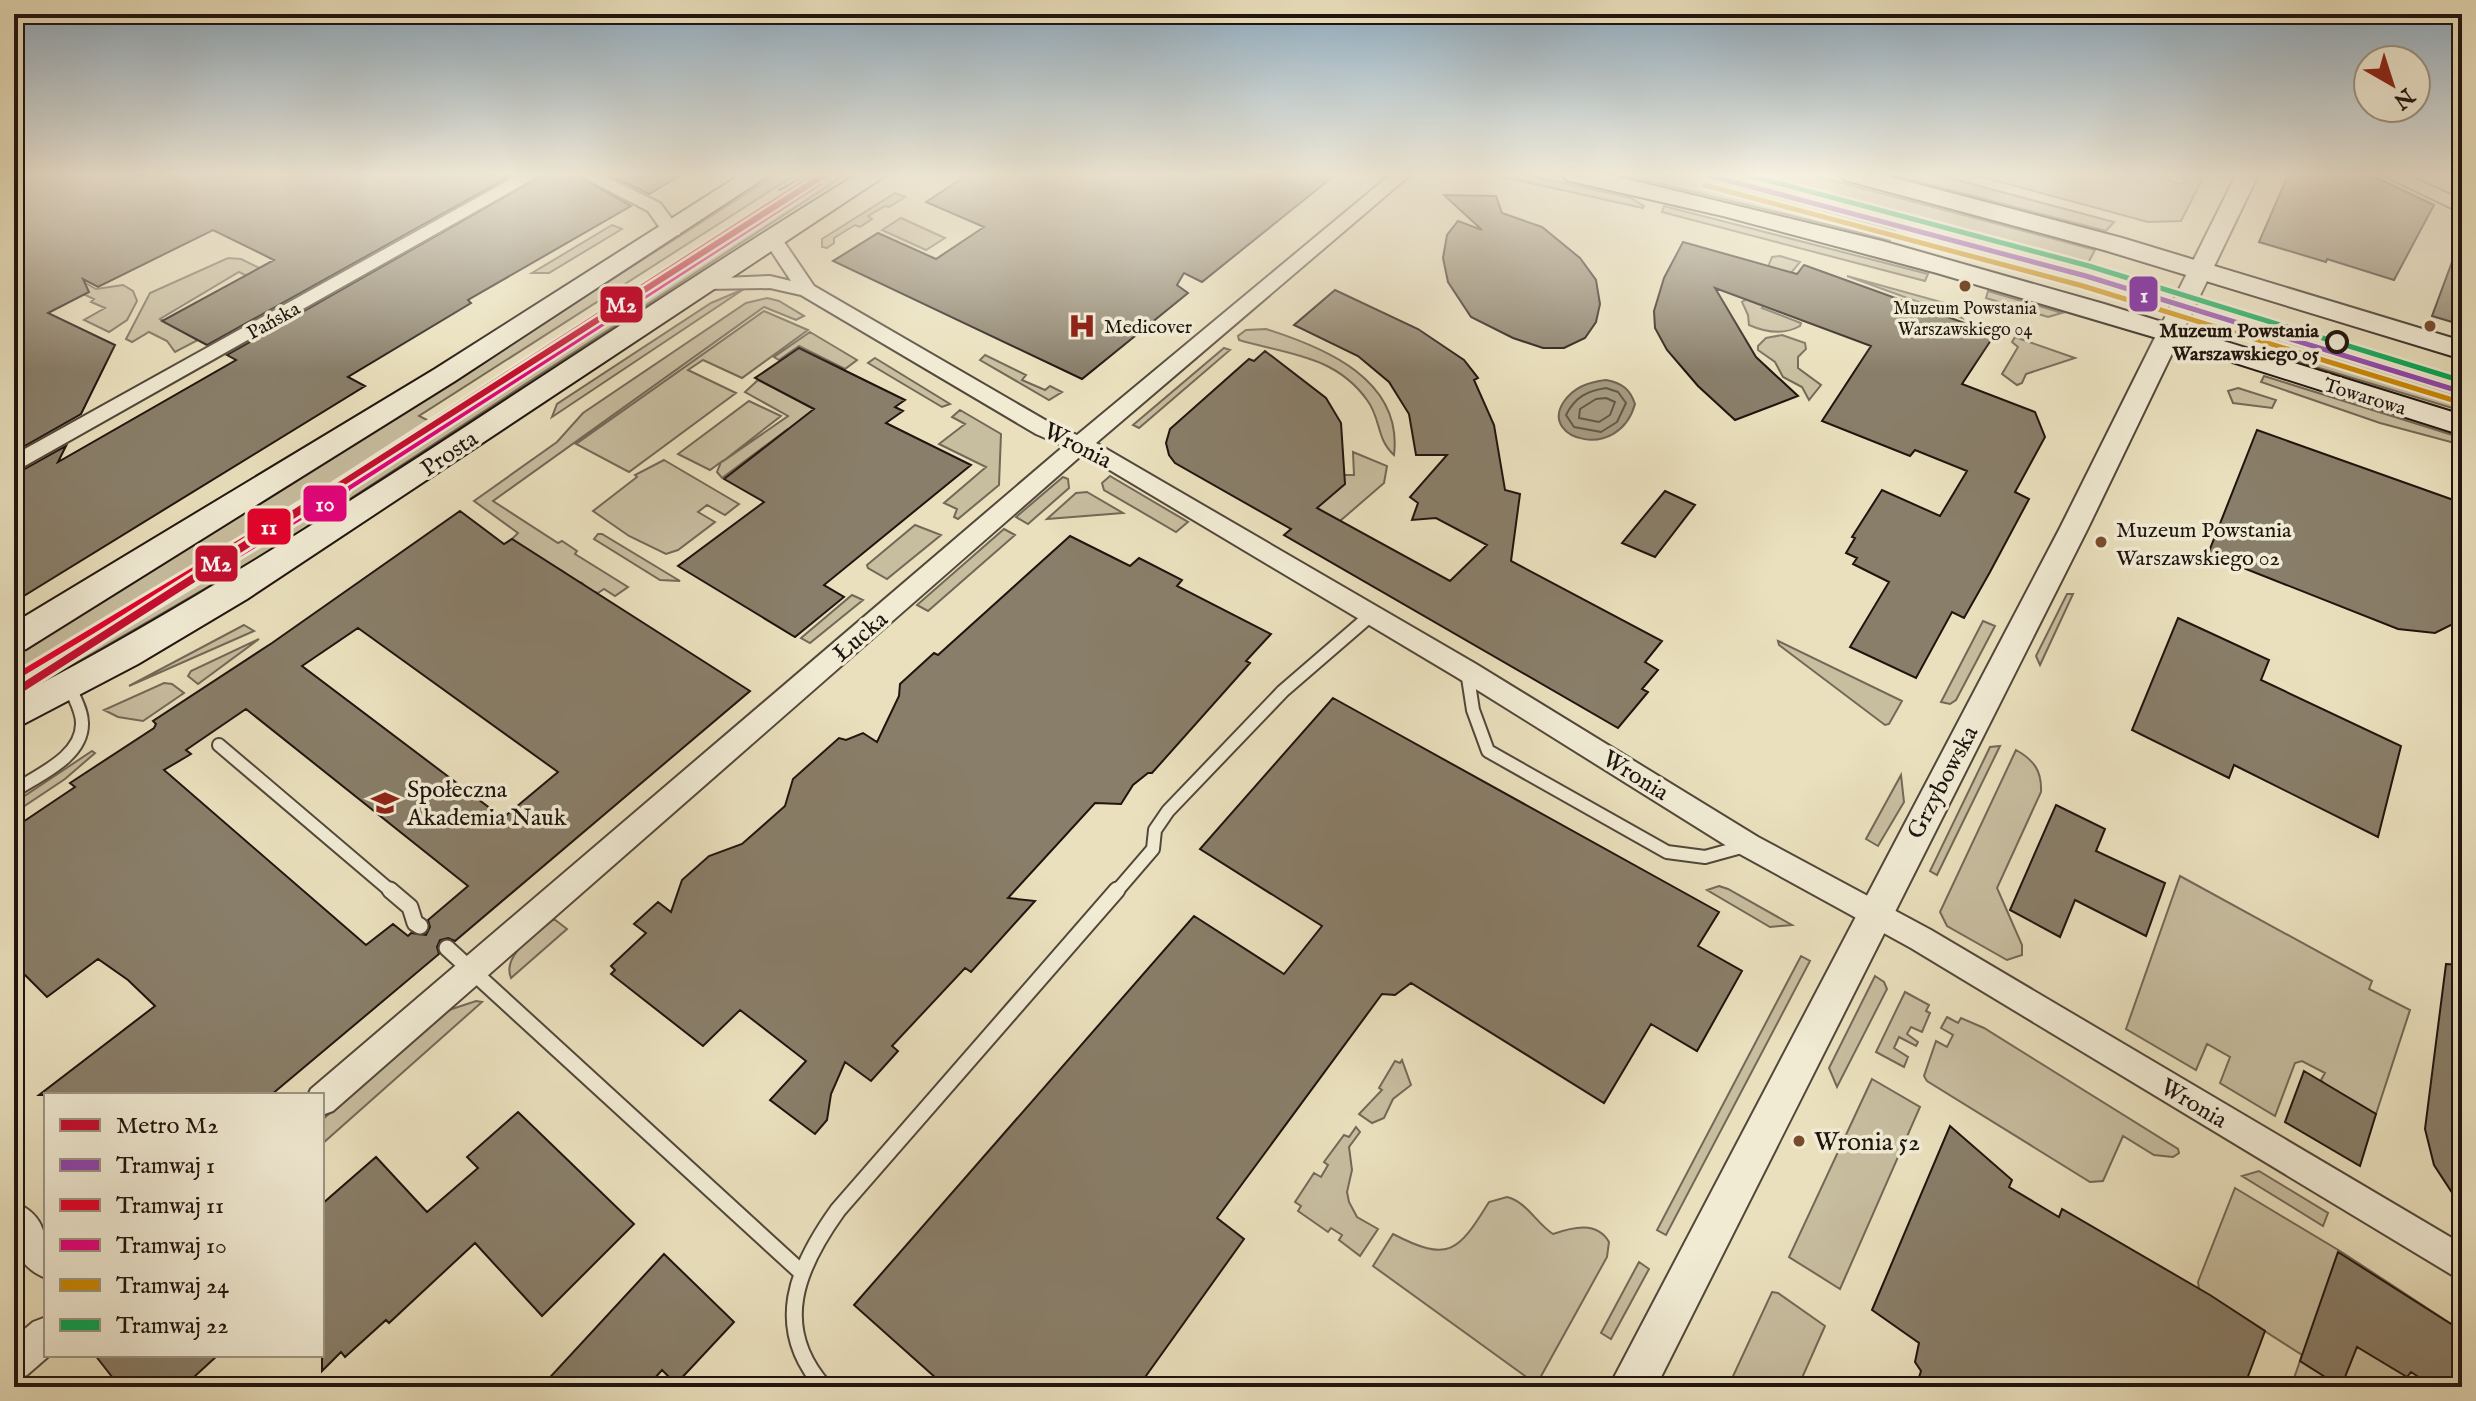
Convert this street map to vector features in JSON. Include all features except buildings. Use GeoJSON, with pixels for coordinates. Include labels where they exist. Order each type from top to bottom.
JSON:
{"type":"FeatureCollection","features":[{"type":"Feature","properties":{"kind":"main road"},"geometry":{"type":"LineString","coordinates":[[14,640],[196,530],[657,240]]}},
{"type":"Feature","properties":{"kind":"main road","name":"Prosta"},"geometry":{"type":"LineString","coordinates":[[14,715],[70,687],[252,581],[772,240]]}},
{"type":"Feature","properties":{"kind":"main road","name":"Towarowa"},"geometry":{"type":"LineString","coordinates":[[1849,240],[2169,333],[2462,425]]}},
{"type":"Feature","properties":{"kind":"main road"},"geometry":{"type":"LineString","coordinates":[[2095,240],[2201,269],[2462,350]]}},
{"type":"Feature","properties":{"kind":"street","name":"Pańska"},"geometry":{"type":"LineString","coordinates":[[14,465],[414,240]]}},
{"type":"Feature","properties":{"kind":"street","name":"Wronia"},"geometry":{"type":"LineString","coordinates":[[773,240],[807,290]]}},
{"type":"Feature","properties":{"kind":"street","name":"Łucka"},"geometry":{"type":"LineString","coordinates":[[324,1098],[1080,445],[1323,240]]}},
{"type":"Feature","properties":{"kind":"street","name":"Grzybowska"},"geometry":{"type":"LineString","coordinates":[[1632,1387],[2074,528],[2215,240]]}},
{"type":"Feature","properties":{"kind":"street","name":"Wronia"},"geometry":{"type":"LineString","coordinates":[[706,283],[770,282],[807,290],[1044,429],[1096,451],[1467,671],[1748,845],[2033,1005],[2462,1264]]}},
{"type":"Feature","properties":{"kind":"street"},"geometry":{"type":"LineString","coordinates":[[14,1219],[44,1258]]}},
{"type":"Feature","properties":{"kind":"street"},"geometry":{"type":"LineString","coordinates":[[14,1362],[44,1337]]}},
{"type":"Feature","properties":{"kind":"lane"},"geometry":{"type":"LineString","coordinates":[[824,1387],[805,1364],[794,1322],[801,1272],[808,1253],[838,1210],[1153,849],[1155,830],[1168,811],[1283,691],[1371,615]]}},
{"type":"Feature","properties":{"kind":"lane"},"geometry":{"type":"LineString","coordinates":[[1467,671],[1473,710],[1488,751],[1667,852],[1705,857],[1748,845]]}},
{"type":"Feature","properties":{"kind":"lane"},"geometry":{"type":"LineString","coordinates":[[14,791],[64,756],[82,733],[81,718],[70,687]]}},
{"type":"Feature","properties":{"kind":"lane"},"geometry":{"type":"LineString","coordinates":[[219,745],[410,907],[415,923],[420,926]]}},
{"type":"Feature","properties":{"kind":"lane"},"geometry":{"type":"LineString","coordinates":[[447,948],[801,1272]]}},
{"type":"Feature","properties":{"kind":"shaded area"},"geometry":{"type":"Polygon","coordinates":[[[586,240],[603,240],[549,273],[532,273],[586,240]]]}},
{"type":"Feature","properties":{"kind":"shaded area"},"geometry":{"type":"Polygon","coordinates":[[[673,240],[693,240],[419,416],[437,425],[721,240],[745,240],[272,550],[14,699],[14,653],[225,525],[673,240]]]}},
{"type":"Feature","properties":{"kind":"shaded area"},"geometry":{"type":"Polygon","coordinates":[[[822,240],[834,240],[827,248],[822,247],[822,240]]]}},
{"type":"Feature","properties":{"kind":"shaded area"},"geometry":{"type":"Polygon","coordinates":[[[905,240],[941,240],[926,250],[905,240]]]}},
{"type":"Feature","properties":{"kind":"shaded area"},"geometry":{"type":"Polygon","coordinates":[[[1770,240],[1797,240],[1928,274],[1925,281],[1770,240]]]}},
{"type":"Feature","properties":{"kind":"shaded area"},"geometry":{"type":"Polygon","coordinates":[[[1998,240],[2059,240],[2095,250],[2087,265],[1998,240]]]}},
{"type":"Feature","properties":{"kind":"shaded area"},"geometry":{"type":"Polygon","coordinates":[[[1772,257],[1800,262],[1762,308],[1801,323],[1788,331],[1768,331],[1749,325],[1742,302],[1758,292],[1772,257]]]}},
{"type":"Feature","properties":{"kind":"shaded area"},"geometry":{"type":"Polygon","coordinates":[[[228,258],[241,259],[290,283],[284,294],[239,272],[160,319],[198,340],[175,352],[167,341],[149,332],[132,342],[126,339],[150,293],[228,258]]]}},
{"type":"Feature","properties":{"kind":"shaded area"},"geometry":{"type":"Polygon","coordinates":[[[61,269],[96,289],[123,285],[133,291],[137,301],[127,320],[109,332],[84,320],[105,308],[91,302],[94,299],[83,294],[61,269]]]}},
{"type":"Feature","properties":{"kind":"shaded area"},"geometry":{"type":"Polygon","coordinates":[[[1847,276],[1952,305],[1962,318],[1847,276]]]}},
{"type":"Feature","properties":{"kind":"shaded area"},"geometry":{"type":"Polygon","coordinates":[[[744,289],[552,417],[557,404],[711,303],[744,289]]]}},
{"type":"Feature","properties":{"kind":"shaded area"},"geometry":{"type":"Polygon","coordinates":[[[1988,291],[2062,313],[2048,317],[1986,298],[1988,291]]]}},
{"type":"Feature","properties":{"kind":"shaded area"},"geometry":{"type":"Polygon","coordinates":[[[767,298],[779,301],[804,316],[796,320],[764,307],[493,501],[558,543],[562,541],[577,551],[575,554],[628,587],[615,596],[604,589],[598,593],[590,591],[582,583],[572,580],[564,572],[514,543],[512,539],[518,533],[474,501],[557,442],[583,413],[746,303],[767,298]]]}},
{"type":"Feature","properties":{"kind":"shaded area"},"geometry":{"type":"Polygon","coordinates":[[[764,311],[808,330],[742,378],[703,360],[688,370],[736,393],[629,472],[576,444],[764,311]]]}},
{"type":"Feature","properties":{"kind":"shaded area"},"geometry":{"type":"Polygon","coordinates":[[[1266,329],[1335,357],[1373,387],[1386,406],[1394,429],[1394,455],[1384,442],[1367,400],[1340,374],[1309,358],[1239,340],[1238,336],[1246,330],[1266,329]]]}},
{"type":"Feature","properties":{"kind":"shaded area"},"geometry":{"type":"Polygon","coordinates":[[[810,332],[857,360],[845,369],[799,346],[779,360],[774,357],[810,332]]]}},
{"type":"Feature","properties":{"kind":"shaded area"},"geometry":{"type":"Polygon","coordinates":[[[1782,335],[1805,343],[1806,349],[1798,357],[1798,368],[1821,385],[1809,400],[1802,387],[1783,377],[1775,362],[1758,350],[1766,338],[1782,335]]]}},
{"type":"Feature","properties":{"kind":"shaded area"},"geometry":{"type":"Polygon","coordinates":[[[2280,336],[2462,396],[2462,411],[2273,354],[2280,336]]]}},
{"type":"Feature","properties":{"kind":"shaded area"},"geometry":{"type":"Polygon","coordinates":[[[2015,337],[2075,358],[2026,374],[2022,383],[2017,385],[2002,374],[2018,347],[2012,342],[2015,337]]]}},
{"type":"Feature","properties":{"kind":"shaded area"},"geometry":{"type":"Polygon","coordinates":[[[1224,348],[1230,350],[1139,428],[1133,425],[1224,348]]]}},
{"type":"Feature","properties":{"kind":"shaded area"},"geometry":{"type":"Polygon","coordinates":[[[985,355],[1026,375],[1022,380],[1045,390],[1050,386],[1062,392],[1049,400],[980,360],[985,355]]]}},
{"type":"Feature","properties":{"kind":"shaded area"},"geometry":{"type":"Polygon","coordinates":[[[875,358],[950,404],[942,407],[868,363],[875,358]]]}},
{"type":"Feature","properties":{"kind":"shaded area"},"geometry":{"type":"Polygon","coordinates":[[[2264,376],[2462,438],[2462,445],[2380,423],[2261,382],[2264,376]]]}},
{"type":"Feature","properties":{"kind":"shaded area"},"geometry":{"type":"Polygon","coordinates":[[[758,380],[843,424],[817,444],[788,429],[722,478],[717,472],[721,462],[710,470],[678,454],[749,401],[781,416],[722,462],[788,416],[745,392],[758,380]]]}},
{"type":"Feature","properties":{"kind":"shaded area"},"geometry":{"type":"Polygon","coordinates":[[[2238,388],[2276,400],[2272,408],[2233,403],[2228,391],[2238,388]]]}},
{"type":"Feature","properties":{"kind":"shaded area"},"geometry":{"type":"Polygon","coordinates":[[[960,410],[1001,434],[999,485],[958,519],[954,517],[957,509],[944,503],[986,467],[939,444],[965,424],[952,417],[960,410]]]}},
{"type":"Feature","properties":{"kind":"shaded area"},"geometry":{"type":"Polygon","coordinates":[[[1353,452],[1387,466],[1384,483],[1340,521],[1317,508],[1344,475],[1354,475],[1353,452]]]}},
{"type":"Feature","properties":{"kind":"shaded area"},"geometry":{"type":"Polygon","coordinates":[[[664,460],[739,504],[725,515],[707,505],[698,512],[715,522],[678,550],[666,554],[629,536],[593,511],[637,477],[635,475],[664,460]]]}},
{"type":"Feature","properties":{"kind":"shaded area"},"geometry":{"type":"Polygon","coordinates":[[[1110,476],[1188,522],[1176,532],[1104,490],[1102,483],[1110,476]]]}},
{"type":"Feature","properties":{"kind":"shaded area"},"geometry":{"type":"Polygon","coordinates":[[[1063,477],[1068,479],[1069,488],[1028,524],[1016,517],[1063,477]]]}},
{"type":"Feature","properties":{"kind":"shaded area"},"geometry":{"type":"Polygon","coordinates":[[[1087,492],[1123,513],[1047,519],[1076,493],[1087,492]]]}},
{"type":"Feature","properties":{"kind":"shaded area"},"geometry":{"type":"Polygon","coordinates":[[[915,525],[941,535],[887,579],[868,568],[867,565],[915,525]]]}},
{"type":"Feature","properties":{"kind":"shaded area"},"geometry":{"type":"Polygon","coordinates":[[[1004,529],[1015,535],[928,611],[917,605],[1004,529]]]}},
{"type":"Feature","properties":{"kind":"shaded area"},"geometry":{"type":"Polygon","coordinates":[[[598,534],[680,581],[660,580],[594,539],[598,534]]]}},
{"type":"Feature","properties":{"kind":"shaded area"},"geometry":{"type":"Polygon","coordinates":[[[2067,594],[2073,594],[2040,665],[2036,656],[2067,594]]]}},
{"type":"Feature","properties":{"kind":"shaded area"},"geometry":{"type":"Polygon","coordinates":[[[852,595],[863,600],[810,643],[801,638],[852,595]]]}},
{"type":"Feature","properties":{"kind":"shaded area"},"geometry":{"type":"Polygon","coordinates":[[[1983,621],[1995,626],[1956,700],[1950,704],[1941,702],[1983,621]]]}},
{"type":"Feature","properties":{"kind":"shaded area"},"geometry":{"type":"Polygon","coordinates":[[[244,625],[254,631],[129,686],[244,625]]]}},
{"type":"Feature","properties":{"kind":"shaded area"},"geometry":{"type":"Polygon","coordinates":[[[259,639],[198,684],[188,676],[191,671],[259,639]]]}},
{"type":"Feature","properties":{"kind":"shaded area"},"geometry":{"type":"Polygon","coordinates":[[[1778,641],[1902,701],[1889,724],[1885,725],[1779,645],[1778,641]]]}},
{"type":"Feature","properties":{"kind":"shaded area"},"geometry":{"type":"Polygon","coordinates":[[[164,683],[172,684],[184,693],[143,721],[118,717],[104,710],[164,683]]]}},
{"type":"Feature","properties":{"kind":"shaded area"},"geometry":{"type":"Polygon","coordinates":[[[2000,746],[1937,875],[1930,871],[1990,747],[2000,746]]]}},
{"type":"Feature","properties":{"kind":"shaded area"},"geometry":{"type":"Polygon","coordinates":[[[2016,750],[2036,767],[2041,792],[1997,888],[2022,945],[2022,955],[2007,960],[1947,926],[1940,912],[2016,750]]]}},
{"type":"Feature","properties":{"kind":"shaded area"},"geometry":{"type":"Polygon","coordinates":[[[92,751],[95,753],[65,779],[23,807],[17,801],[92,751]]]}},
{"type":"Feature","properties":{"kind":"shaded area"},"geometry":{"type":"Polygon","coordinates":[[[1901,775],[1904,802],[1878,846],[1866,839],[1901,775]]]}},
{"type":"Feature","properties":{"kind":"shaded area"},"geometry":{"type":"Polygon","coordinates":[[[2180,876],[2372,981],[2369,989],[2410,1010],[2376,1114],[2326,1086],[2321,1080],[2325,1073],[2302,1061],[2295,1063],[2275,1116],[2220,1083],[2230,1057],[2207,1044],[2196,1070],[2126,1029],[2180,876]]]}},
{"type":"Feature","properties":{"kind":"shaded area"},"geometry":{"type":"Polygon","coordinates":[[[1719,886],[1792,925],[1770,927],[1707,890],[1719,886]]]}},
{"type":"Feature","properties":{"kind":"shaded area"},"geometry":{"type":"Polygon","coordinates":[[[554,919],[567,929],[511,978],[509,969],[516,952],[554,919]]]}},
{"type":"Feature","properties":{"kind":"shaded area"},"geometry":{"type":"Polygon","coordinates":[[[1801,956],[1810,961],[1666,1235],[1657,1230],[1801,956]]]}},
{"type":"Feature","properties":{"kind":"shaded area"},"geometry":{"type":"Polygon","coordinates":[[[1875,976],[1884,982],[1887,989],[1837,1087],[1829,1068],[1875,976]]]}},
{"type":"Feature","properties":{"kind":"shaded area"},"geometry":{"type":"Polygon","coordinates":[[[1905,992],[1929,1005],[1926,1011],[1930,1013],[1922,1032],[1911,1027],[1907,1034],[1918,1042],[1916,1046],[1899,1037],[1894,1048],[1908,1057],[1904,1067],[1876,1052],[1905,992]]]}},
{"type":"Feature","properties":{"kind":"shaded area"},"geometry":{"type":"Polygon","coordinates":[[[482,1002],[324,1142],[324,1118],[449,1010],[482,1002]]]}},
{"type":"Feature","properties":{"kind":"shaded area"},"geometry":{"type":"Polygon","coordinates":[[[1947,1017],[1958,1023],[1961,1018],[1984,1028],[2178,1149],[2179,1153],[2173,1157],[2154,1155],[2123,1136],[2103,1181],[2090,1182],[1927,1081],[1924,1076],[1936,1041],[1947,1047],[1953,1035],[1941,1028],[1947,1017]]]}},
{"type":"Feature","properties":{"kind":"shaded area"},"geometry":{"type":"Polygon","coordinates":[[[1402,1060],[1411,1085],[1393,1099],[1384,1118],[1372,1123],[1359,1114],[1382,1090],[1379,1088],[1395,1061],[1400,1063],[1402,1060]]]}},
{"type":"Feature","properties":{"kind":"shaded area"},"geometry":{"type":"Polygon","coordinates":[[[1872,1079],[1920,1107],[1840,1289],[1789,1257],[1872,1079]]]}},
{"type":"Feature","properties":{"kind":"shaded area"},"geometry":{"type":"Polygon","coordinates":[[[1356,1127],[1360,1132],[1349,1147],[1352,1170],[1347,1192],[1349,1202],[1357,1217],[1378,1229],[1360,1256],[1339,1240],[1342,1235],[1331,1228],[1328,1232],[1298,1211],[1301,1206],[1295,1202],[1314,1173],[1321,1177],[1328,1165],[1324,1162],[1344,1135],[1349,1137],[1356,1127]]]}},
{"type":"Feature","properties":{"kind":"shaded area"},"geometry":{"type":"Polygon","coordinates":[[[2259,1171],[2328,1213],[2323,1226],[2242,1176],[2259,1171]]]}},
{"type":"Feature","properties":{"kind":"shaded area"},"geometry":{"type":"Polygon","coordinates":[[[2235,1188],[2340,1251],[2462,1331],[2462,1387],[2291,1387],[2302,1355],[2199,1289],[2198,1282],[2235,1188]]]}},
{"type":"Feature","properties":{"kind":"shaded area"},"geometry":{"type":"Polygon","coordinates":[[[1507,1197],[1520,1203],[1553,1234],[1591,1228],[1604,1235],[1609,1242],[1607,1257],[1535,1387],[1521,1383],[1525,1376],[1373,1266],[1393,1234],[1427,1248],[1450,1248],[1469,1232],[1489,1202],[1507,1197]]]}},
{"type":"Feature","properties":{"kind":"shaded area"},"geometry":{"type":"Polygon","coordinates":[[[1639,1262],[1649,1269],[1611,1339],[1601,1333],[1639,1262]]]}},
{"type":"Feature","properties":{"kind":"shaded area"},"geometry":{"type":"Polygon","coordinates":[[[1772,1292],[1825,1326],[1798,1387],[1728,1387],[1772,1292]]]}},
{"type":"Feature","properties":{"kind":"water"},"geometry":{"type":"Polygon","coordinates":[[[1606,380],[1625,388],[1633,399],[1635,404],[1626,422],[1614,434],[1599,439],[1571,435],[1562,427],[1559,416],[1563,403],[1582,386],[1606,380]]]}},
{"type":"Feature","properties":{"kind":"metro line","name":"M2"},"geometry":{"type":"LineString","coordinates":[[14,693],[722,240]]}},
{"type":"Feature","properties":{"kind":"tram line","name":"11"},"geometry":{"type":"LineString","coordinates":[[14,678],[297,510],[714,240]]}},
{"type":"Feature","properties":{"kind":"tram line","name":"10"},"geometry":{"type":"LineString","coordinates":[[19,687],[302,518],[731,240]]}},
{"type":"Feature","properties":{"kind":"tram line","name":"24"},"geometry":{"type":"LineString","coordinates":[[1912,240],[2083,286],[2459,402]]}},
{"type":"Feature","properties":{"kind":"tram line","name":"1"},"geometry":{"type":"LineString","coordinates":[[1952,240],[2086,276],[2462,392]]}},
{"type":"Feature","properties":{"kind":"tram line","name":"22"},"geometry":{"type":"LineString","coordinates":[[1993,240],[2089,266],[2462,381]]}},
{"type":"Feature","properties":{"kind":"place","name":"Muzeum Powstania Warszawskiego 04"},"geometry":{"type":"Point","coordinates":[1965,286]}},
{"type":"Feature","properties":{"kind":"place","name":"Medicover"},"geometry":{"type":"Point","coordinates":[1082,326]}},
{"type":"Feature","properties":{"kind":"place","name":"Muzeum Powstania Warszawskiego 05"},"geometry":{"type":"Point","coordinates":[2337,342]}},
{"type":"Feature","properties":{"kind":"place","name":"Muzeum Powstania Warszawskiego 02"},"geometry":{"type":"Point","coordinates":[2101,542]}},
{"type":"Feature","properties":{"kind":"place","name":"Społeczna Akademia Nauk"},"geometry":{"type":"Point","coordinates":[385,803]}},
{"type":"Feature","properties":{"kind":"place","name":"Wronia 52"},"geometry":{"type":"Point","coordinates":[1799,1141]}}]}
